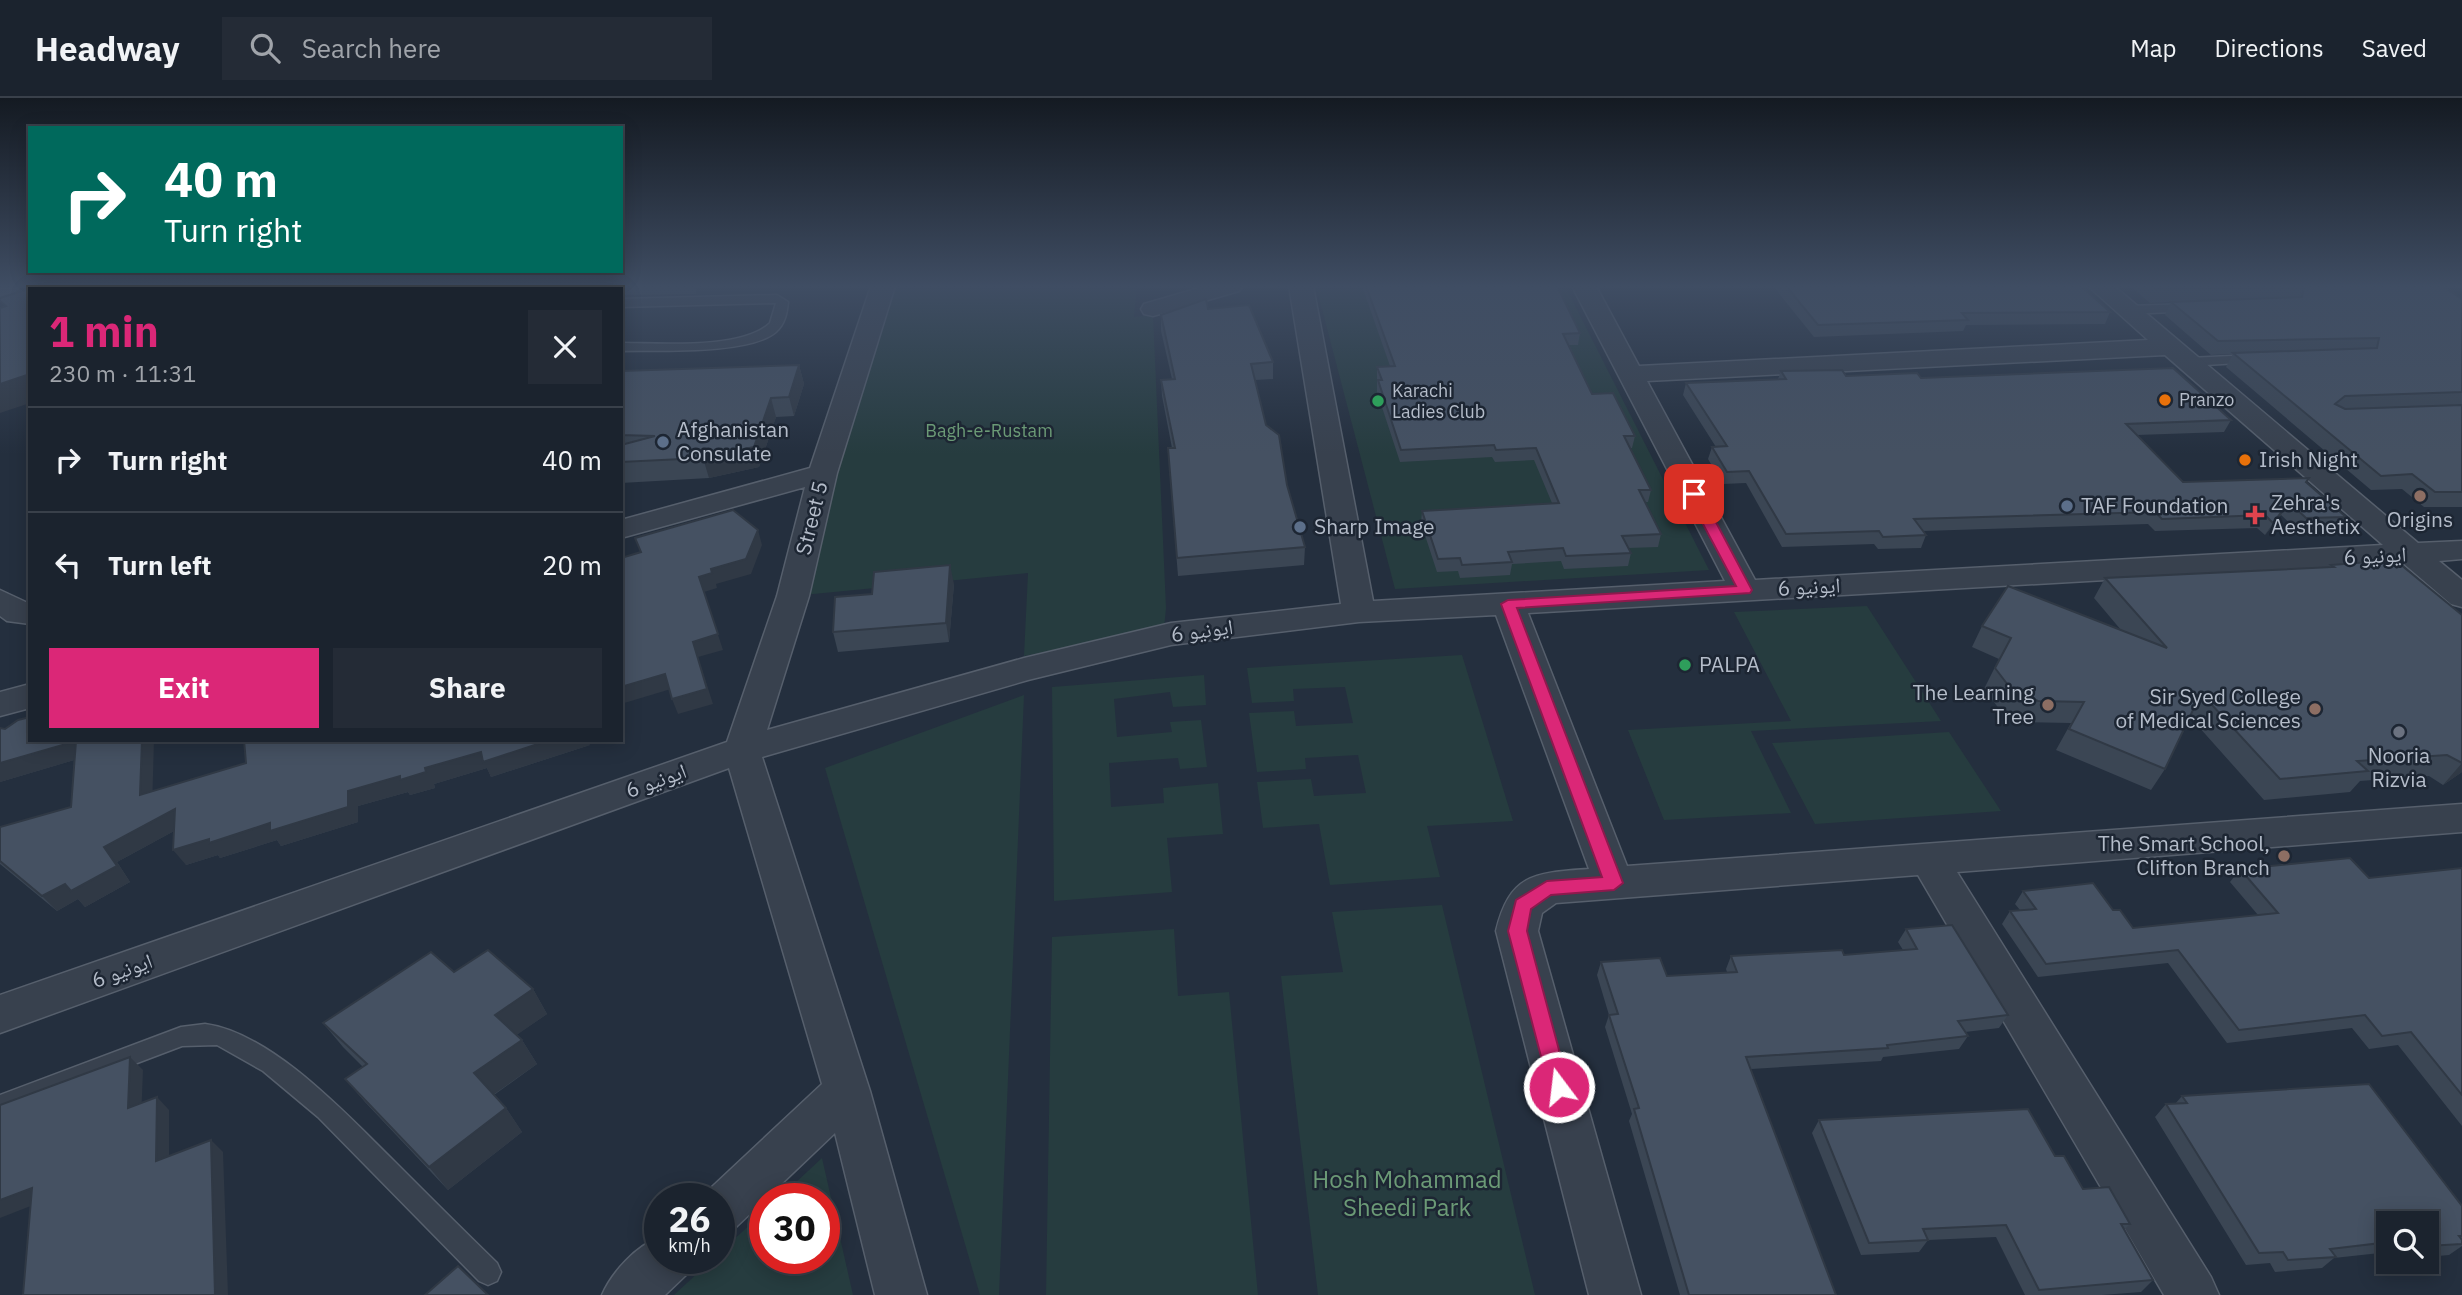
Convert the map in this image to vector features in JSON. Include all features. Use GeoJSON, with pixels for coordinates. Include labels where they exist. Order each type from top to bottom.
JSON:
{"type":"FeatureCollection","features":[{"type":"Feature","properties":{"kind":"street","name":"Street 5"},"geometry":{"type":"LineString","coordinates":[[742,750],[793,596],[823,473],[865,342]]}},
{"type":"Feature","properties":{"kind":"street"},"geometry":{"type":"LineString","coordinates":[[1311,342],[1360,612]]}},
{"type":"Feature","properties":{"kind":"street"},"geometry":{"type":"LineString","coordinates":[[1613,342],[1745,590]]}},
{"type":"Feature","properties":{"kind":"street"},"geometry":{"type":"LineString","coordinates":[[2166,342],[2462,597]]}},
{"type":"Feature","properties":{"kind":"street"},"geometry":{"type":"LineString","coordinates":[[1630,374],[2180,354]]}},
{"type":"Feature","properties":{"kind":"street"},"geometry":{"type":"LineString","coordinates":[[623,527],[823,473]]}},
{"type":"Feature","properties":{"kind":"street","name":"ایونیو 6"},"geometry":{"type":"LineString","coordinates":[[6,1002],[742,750],[1024,669],[1171,634],[1360,612],[2462,551]]}},
{"type":"Feature","properties":{"kind":"street"},"geometry":{"type":"LineString","coordinates":[[0,600],[19,614],[28,614]]}},
{"type":"Feature","properties":{"kind":"street"},"geometry":{"type":"LineString","coordinates":[[1508,604],[1614,883]]}},
{"type":"Feature","properties":{"kind":"street"},"geometry":{"type":"LineString","coordinates":[[0,704],[28,697]]}},
{"type":"Feature","properties":{"kind":"street"},"geometry":{"type":"LineString","coordinates":[[742,750],[847,1091],[901,1295]]}},
{"type":"Feature","properties":{"kind":"street"},"geometry":{"type":"LineString","coordinates":[[1615,1295],[1517,931],[1523,905],[1547,888],[2462,818]]}},
{"type":"Feature","properties":{"kind":"street"},"geometry":{"type":"LineString","coordinates":[[1928,859],[2193,1295]]}},
{"type":"Feature","properties":{"kind":"street"},"geometry":{"type":"LineString","coordinates":[[735,1195],[847,1091]]}},
{"type":"Feature","properties":{"kind":"street"},"geometry":{"type":"LineString","coordinates":[[628,1295],[651,1274]]}},
{"type":"Feature","properties":{"kind":"lane"},"geometry":{"type":"LineString","coordinates":[[623,346],[725,342]]}},
{"type":"Feature","properties":{"kind":"lane"},"geometry":{"type":"LineString","coordinates":[[2180,354],[2269,359]]}},
{"type":"Feature","properties":{"kind":"lane"},"geometry":{"type":"LineString","coordinates":[[0,1105],[181,1037],[205,1034],[221,1037],[271,1064],[326,1110],[488,1272]]}},
{"type":"Feature","properties":{"kind":"green space","name":"Bagh-e-Rustam"},"geometry":{"type":"Polygon","coordinates":[[[865,342],[1154,342],[1166,608],[1164,628],[1024,656],[1028,573],[793,596],[865,342]]]}},
{"type":"Feature","properties":{"kind":"green space"},"geometry":{"type":"Polygon","coordinates":[[[1331,342],[1593,342],[1709,570],[1395,589],[1331,342]]]}},
{"type":"Feature","properties":{"kind":"green space"},"geometry":{"type":"Polygon","coordinates":[[[1867,606],[1941,721],[1751,731],[1791,813],[1664,820],[1628,730],[1791,721],[1734,612],[1867,606]]]}},
{"type":"Feature","properties":{"kind":"green space"},"geometry":{"type":"Polygon","coordinates":[[[1462,655],[1513,821],[1427,826],[1440,877],[1330,885],[1319,824],[1263,828],[1257,782],[1311,779],[1314,796],[1366,793],[1358,755],[1305,758],[1306,769],[1257,772],[1249,713],[1294,711],[1296,726],[1353,723],[1345,687],[1293,689],[1294,701],[1252,703],[1247,668],[1462,655]]]}},
{"type":"Feature","properties":{"kind":"green space"},"geometry":{"type":"Polygon","coordinates":[[[1204,675],[1206,705],[1173,707],[1170,692],[1114,699],[1117,737],[1172,732],[1170,722],[1201,720],[1207,767],[1180,769],[1178,758],[1109,763],[1111,807],[1164,803],[1163,788],[1218,783],[1223,834],[1167,838],[1172,892],[1054,901],[1052,687],[1204,675]]]}},
{"type":"Feature","properties":{"kind":"green space"},"geometry":{"type":"Polygon","coordinates":[[[1024,695],[999,1295],[980,1295],[825,768],[1024,695]]]}},
{"type":"Feature","properties":{"kind":"green space"},"geometry":{"type":"Polygon","coordinates":[[[1949,732],[2001,811],[1815,824],[1772,743],[1949,732]]]}},
{"type":"Feature","properties":{"kind":"green space","name":"Hosh Mohammad Sheedi Park"},"geometry":{"type":"Polygon","coordinates":[[[1442,905],[1535,1295],[1318,1295],[1281,976],[1343,972],[1332,912],[1442,905]]]}},
{"type":"Feature","properties":{"kind":"green space"},"geometry":{"type":"Polygon","coordinates":[[[1174,929],[1178,996],[1229,992],[1258,1295],[1046,1295],[1052,937],[1174,929]]]}},
{"type":"Feature","properties":{"kind":"green space"},"geometry":{"type":"Polygon","coordinates":[[[822,1158],[828,1183],[795,1183],[822,1158]]]}},
{"type":"Feature","properties":{"kind":"green space"},"geometry":{"type":"Polygon","coordinates":[[[749,1226],[749,1274],[840,1274],[840,1238],[853,1295],[674,1295],[697,1274],[735,1274],[735,1238],[749,1226]]]}},
{"type":"Feature","properties":{"kind":"building"},"geometry":{"type":"Polygon","coordinates":[[[0,342],[28,342],[28,375],[0,384],[0,342]]]}},
{"type":"Feature","properties":{"kind":"building"},"geometry":{"type":"Polygon","coordinates":[[[1167,342],[1265,342],[1273,362],[1251,364],[1266,425],[1279,435],[1287,485],[1305,547],[1177,558],[1168,448],[1175,448],[1161,380],[1175,379],[1167,342]]]}},
{"type":"Feature","properties":{"kind":"building"},"geometry":{"type":"Polygon","coordinates":[[[1386,342],[1567,342],[1592,394],[1613,393],[1635,436],[1624,436],[1651,490],[1639,490],[1661,534],[1622,536],[1631,553],[1566,556],[1563,548],[1508,552],[1512,562],[1462,565],[1460,558],[1438,559],[1422,511],[1559,503],[1536,448],[1496,450],[1494,445],[1401,450],[1378,380],[1382,380],[1377,367],[1395,366],[1386,342]]]}},
{"type":"Feature","properties":{"kind":"building"},"geometry":{"type":"Polygon","coordinates":[[[2378,342],[2462,342],[2462,392],[2345,396],[2335,404],[2345,409],[2462,405],[2462,492],[2435,492],[2412,474],[2381,476],[2233,353],[2377,348],[2378,342]]]}},
{"type":"Feature","properties":{"kind":"building"},"geometry":{"type":"Polygon","coordinates":[[[799,365],[789,397],[771,398],[754,447],[703,458],[623,462],[623,444],[655,436],[623,435],[623,371],[799,365]]]}},
{"type":"Feature","properties":{"kind":"building"},"geometry":{"type":"Polygon","coordinates":[[[2173,368],[2231,420],[2126,424],[2183,482],[2309,478],[2306,482],[2346,517],[2306,518],[2289,502],[2273,523],[2265,515],[2162,519],[2155,512],[1914,519],[1926,535],[1883,537],[1879,531],[1786,534],[1749,471],[1727,472],[1712,447],[1727,446],[1686,383],[1786,379],[1781,371],[1842,370],[1846,376],[1917,373],[1921,378],[2173,368]]]}},
{"type":"Feature","properties":{"kind":"building"},"geometry":{"type":"Polygon","coordinates":[[[733,510],[758,530],[746,559],[711,569],[712,573],[699,577],[718,634],[693,642],[707,689],[672,699],[665,674],[623,686],[623,557],[641,552],[635,538],[733,510]]]}},
{"type":"Feature","properties":{"kind":"building","name":"Sir Syed College of Medical Sciences"},"geometry":{"type":"Polygon","coordinates":[[[2395,560],[2462,615],[2462,763],[2447,755],[2357,761],[2368,771],[2280,779],[2201,693],[2165,769],[2069,729],[2084,702],[2038,701],[2011,689],[1995,668],[2011,638],[1982,626],[2008,586],[2167,648],[2105,578],[2334,567],[2331,565],[2395,560]]]}},
{"type":"Feature","properties":{"kind":"building"},"geometry":{"type":"Polygon","coordinates":[[[950,565],[946,623],[833,632],[835,597],[872,594],[874,572],[950,565]]]}},
{"type":"Feature","properties":{"kind":"building"},"geometry":{"type":"Polygon","coordinates":[[[28,718],[28,742],[73,742],[0,763],[0,728],[5,729],[18,720],[28,718]]]}},
{"type":"Feature","properties":{"kind":"building"},"geometry":{"type":"Polygon","coordinates":[[[76,742],[142,742],[140,795],[246,763],[244,742],[544,742],[483,762],[481,752],[425,768],[426,772],[400,780],[400,776],[348,791],[348,807],[270,831],[270,823],[209,843],[209,839],[173,850],[175,809],[104,847],[117,866],[71,891],[65,884],[42,896],[0,861],[0,827],[71,807],[76,742]]]}},
{"type":"Feature","properties":{"kind":"building"},"geometry":{"type":"Polygon","coordinates":[[[2350,858],[2369,878],[2462,868],[2462,1095],[2411,1032],[2382,1036],[2365,1015],[2239,1030],[2178,950],[2046,964],[2010,911],[2036,909],[2023,891],[2093,883],[2113,910],[2120,910],[2133,928],[2278,913],[2240,869],[2350,858]]]}},
{"type":"Feature","properties":{"kind":"building"},"geometry":{"type":"Polygon","coordinates":[[[1952,925],[2008,1015],[1958,1021],[1968,1036],[1887,1045],[1888,1048],[1746,1057],[1836,1295],[1689,1295],[1634,1109],[1639,1108],[1609,1015],[1618,1014],[1601,962],[1660,958],[1667,976],[1737,972],[1731,956],[1842,950],[1844,955],[1917,949],[1906,929],[1952,925]]]}},
{"type":"Feature","properties":{"kind":"building"},"geometry":{"type":"Polygon","coordinates":[[[488,950],[533,989],[495,1015],[522,1040],[474,1073],[506,1108],[429,1167],[345,1079],[367,1064],[323,1023],[431,952],[454,972],[488,950]]]}},
{"type":"Feature","properties":{"kind":"building"},"geometry":{"type":"Polygon","coordinates":[[[130,1057],[128,1108],[157,1097],[156,1161],[211,1140],[215,1295],[23,1295],[32,1188],[0,1200],[0,1105],[130,1057]]]}},
{"type":"Feature","properties":{"kind":"building"},"geometry":{"type":"Polygon","coordinates":[[[2369,1084],[2462,1206],[2462,1236],[2459,1236],[2462,1244],[2439,1245],[2439,1211],[2376,1211],[2376,1244],[2330,1249],[2336,1257],[2288,1260],[2283,1252],[2259,1253],[2166,1104],[2187,1103],[2182,1096],[2369,1084]]]}},
{"type":"Feature","properties":{"kind":"building"},"geometry":{"type":"Polygon","coordinates":[[[2028,1109],[2055,1156],[2064,1156],[2083,1189],[2109,1187],[2130,1224],[2121,1224],[2153,1280],[2039,1290],[2006,1225],[1923,1229],[1928,1240],[1869,1243],[1819,1120],[2028,1109]]]}},
{"type":"Feature","properties":{"kind":"building"},"geometry":{"type":"Polygon","coordinates":[[[458,1266],[488,1295],[425,1295],[458,1266]]]}},
{"type":"Feature","properties":{"kind":"place","name":"Pranzo"},"geometry":{"type":"Point","coordinates":[2165,400]}},
{"type":"Feature","properties":{"kind":"place","name":"Karachi Ladies Club"},"geometry":{"type":"Point","coordinates":[1378,401]}},
{"type":"Feature","properties":{"kind":"place","name":"Afghanistan Consulate"},"geometry":{"type":"Point","coordinates":[663,442]}},
{"type":"Feature","properties":{"kind":"place","name":"Irish Night"},"geometry":{"type":"Point","coordinates":[2245,460]}},
{"type":"Feature","properties":{"kind":"place","name":"Origins"},"geometry":{"type":"Point","coordinates":[2420,496]}},
{"type":"Feature","properties":{"kind":"place","name":"TAF Foundation"},"geometry":{"type":"Point","coordinates":[2067,506]}},
{"type":"Feature","properties":{"kind":"place","name":"Zehra's Aesthetix"},"geometry":{"type":"Point","coordinates":[2255,515]}},
{"type":"Feature","properties":{"kind":"place","name":"Sharp Image"},"geometry":{"type":"Point","coordinates":[1300,527]}},
{"type":"Feature","properties":{"kind":"place","name":"PALPA"},"geometry":{"type":"Point","coordinates":[1685,665]}},
{"type":"Feature","properties":{"kind":"place","name":"The Learning Tree"},"geometry":{"type":"Point","coordinates":[2048,705]}},
{"type":"Feature","properties":{"kind":"place","name":"Sir Syed College of Medical Sciences"},"geometry":{"type":"Point","coordinates":[2315,709]}},
{"type":"Feature","properties":{"kind":"place","name":"Nooria Rizvia"},"geometry":{"type":"Point","coordinates":[2399,732]}},
{"type":"Feature","properties":{"kind":"place","name":"The Smart School, Clifton Branch"},"geometry":{"type":"Point","coordinates":[2284,856]}},
{"type":"Feature","properties":{"kind":"route"},"geometry":{"type":"LineString","coordinates":[[1559,1087],[1517,931],[1523,905],[1547,888],[1614,883],[1508,604],[1745,590],[1694,494]]}}]}
